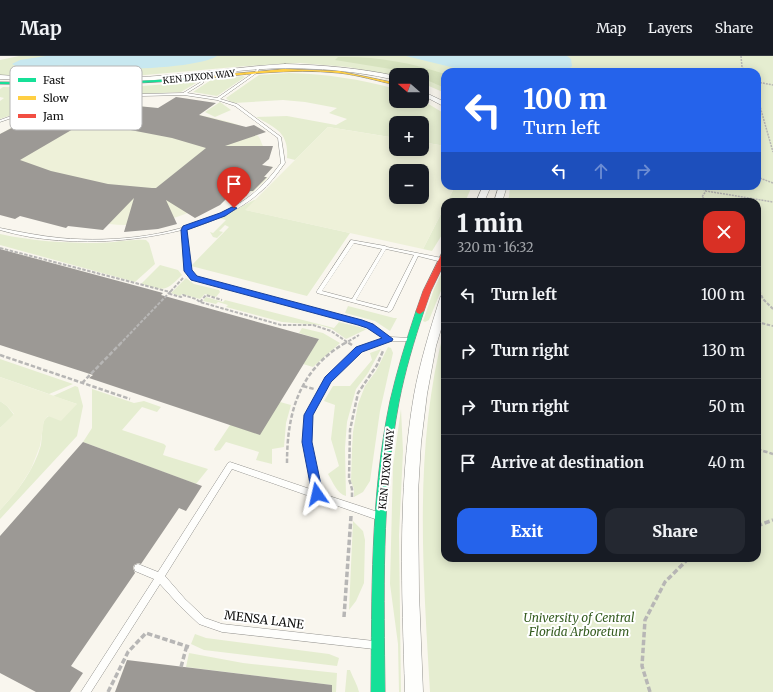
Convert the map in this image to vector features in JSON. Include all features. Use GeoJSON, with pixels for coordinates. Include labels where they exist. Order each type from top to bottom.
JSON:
{"type":"FeatureCollection","features":[{"type":"Feature","properties":{"kind":"street","name":"KEN DIXON WAY"},"geometry":{"type":"LineString","coordinates":[[142,83],[258,69],[304,66],[341,68],[389,77]]}},
{"type":"Feature","properties":{"kind":"street","name":"KEN DIXON WAY"},"geometry":{"type":"LineString","coordinates":[[258,69],[328,71],[352,74],[389,82]]}},
{"type":"Feature","properties":{"kind":"street"},"geometry":{"type":"LineString","coordinates":[[429,90],[435,92]]}},
{"type":"Feature","properties":{"kind":"street"},"geometry":{"type":"LineString","coordinates":[[429,97],[441,103]]}},
{"type":"Feature","properties":{"kind":"street","name":"KEN DIXON WAY"},"geometry":{"type":"LineString","coordinates":[[378,692],[381,517],[391,416],[399,375],[409,339],[428,288],[441,263]]}},
{"type":"Feature","properties":{"kind":"street"},"geometry":{"type":"LineString","coordinates":[[414,692],[411,614],[411,482],[415,430],[431,342],[441,311]]}},
{"type":"Feature","properties":{"kind":"street"},"geometry":{"type":"LineString","coordinates":[[409,339],[431,342]]}},
{"type":"Feature","properties":{"kind":"lane"},"geometry":{"type":"LineString","coordinates":[[218,99],[258,69]]}},
{"type":"Feature","properties":{"kind":"lane"},"geometry":{"type":"LineString","coordinates":[[184,94],[202,82],[204,75]]}},
{"type":"Feature","properties":{"kind":"lane"},"geometry":{"type":"LineString","coordinates":[[0,229],[17,234],[58,240],[96,241],[148,237],[186,228],[222,214],[246,202],[268,184],[283,163],[280,138],[236,106],[218,99],[184,94],[142,95]]}},
{"type":"Feature","properties":{"kind":"lane"},"geometry":{"type":"LineString","coordinates":[[0,120],[10,117]]}},
{"type":"Feature","properties":{"kind":"lane"},"geometry":{"type":"LineString","coordinates":[[186,228],[184,230],[188,271],[194,278],[370,326],[389,339]]}},
{"type":"Feature","properties":{"kind":"lane"},"geometry":{"type":"LineString","coordinates":[[417,254],[389,310],[318,292],[353,240],[417,254],[441,257]]}},
{"type":"Feature","properties":{"kind":"lane"},"geometry":{"type":"LineString","coordinates":[[353,301],[385,247]]}},
{"type":"Feature","properties":{"kind":"lane"},"geometry":{"type":"LineString","coordinates":[[317,494],[307,442],[308,415],[328,379],[359,350],[389,339],[409,339]]}},
{"type":"Feature","properties":{"kind":"lane"},"geometry":{"type":"LineString","coordinates":[[86,692],[230,465],[381,517]]}},
{"type":"Feature","properties":{"kind":"lane"},"geometry":{"type":"LineString","coordinates":[[138,568],[160,577]]}},
{"type":"Feature","properties":{"kind":"lane","name":"MENSA LANE"},"geometry":{"type":"LineString","coordinates":[[160,577],[182,602],[202,621],[222,628],[378,645]]}},
{"type":"Feature","properties":{"kind":"path"},"geometry":{"type":"LineString","coordinates":[[741,56],[743,68]]}},
{"type":"Feature","properties":{"kind":"path"},"geometry":{"type":"LineString","coordinates":[[761,83],[773,85]]}},
{"type":"Feature","properties":{"kind":"path"},"geometry":{"type":"LineString","coordinates":[[761,107],[768,139],[773,152]]}},
{"type":"Feature","properties":{"kind":"path"},"geometry":{"type":"LineString","coordinates":[[761,179],[773,183]]}},
{"type":"Feature","properties":{"kind":"path"},"geometry":{"type":"LineString","coordinates":[[703,198],[702,197],[706,191],[749,198]]}},
{"type":"Feature","properties":{"kind":"path"},"geometry":{"type":"LineString","coordinates":[[761,200],[773,202]]}},
{"type":"Feature","properties":{"kind":"path"},"geometry":{"type":"LineString","coordinates":[[0,248],[170,292],[170,294],[181,297],[183,295],[196,299],[200,302],[281,325],[313,325],[331,331],[359,350]]}},
{"type":"Feature","properties":{"kind":"path"},"geometry":{"type":"LineString","coordinates":[[82,383],[184,277],[190,274]]}},
{"type":"Feature","properties":{"kind":"path"},"geometry":{"type":"LineString","coordinates":[[761,294],[773,309]]}},
{"type":"Feature","properties":{"kind":"path"},"geometry":{"type":"LineString","coordinates":[[200,302],[206,295],[222,300]]}},
{"type":"Feature","properties":{"kind":"path"},"geometry":{"type":"LineString","coordinates":[[761,323],[773,326]]}},
{"type":"Feature","properties":{"kind":"path"},"geometry":{"type":"LineString","coordinates":[[287,463],[286,440],[288,422],[300,391],[309,375],[320,362],[335,349],[359,335]]}},
{"type":"Feature","properties":{"kind":"path"},"geometry":{"type":"LineString","coordinates":[[344,617],[352,507],[352,489],[349,479],[350,430],[358,393],[376,365],[384,349]]}},
{"type":"Feature","properties":{"kind":"path"},"geometry":{"type":"LineString","coordinates":[[0,355],[130,399]]}},
{"type":"Feature","properties":{"kind":"path"},"geometry":{"type":"LineString","coordinates":[[761,450],[773,454]]}},
{"type":"Feature","properties":{"kind":"path"},"geometry":{"type":"LineString","coordinates":[[761,524],[773,520]]}},
{"type":"Feature","properties":{"kind":"path"},"geometry":{"type":"LineString","coordinates":[[650,692],[642,666],[645,620],[665,582],[685,562]]}},
{"type":"Feature","properties":{"kind":"path"},"geometry":{"type":"LineString","coordinates":[[108,692],[118,668],[137,639],[146,633],[188,646],[181,667]]}},
{"type":"Feature","properties":{"kind":"green space","name":"University of Central Florida Arboretum"},"geometry":{"type":"Polygon","coordinates":[[[19,56],[773,56],[773,692],[430,692],[423,554],[424,463],[428,417],[441,345],[441,562],[761,562],[761,198],[508,198],[510,190],[761,190],[761,68],[441,68],[441,91],[429,86],[429,68],[389,68],[389,75],[348,67],[300,63],[142,75],[142,66],[10,66],[10,75],[0,75],[0,60],[19,56]]]}},
{"type":"Feature","properties":{"kind":"green space"},"geometry":{"type":"Polygon","coordinates":[[[338,57],[378,59],[405,63],[424,68],[389,69],[335,60],[338,57]]]}},
{"type":"Feature","properties":{"kind":"green space"},"geometry":{"type":"Polygon","coordinates":[[[429,69],[441,73],[441,86],[429,81],[429,69]]]}},
{"type":"Feature","properties":{"kind":"green space"},"geometry":{"type":"Polygon","coordinates":[[[289,73],[330,76],[369,82],[389,87],[389,108],[429,108],[429,104],[441,112],[441,145],[429,143],[429,116],[389,116],[389,137],[328,127],[295,160],[287,158],[286,143],[280,132],[256,117],[287,116],[336,125],[347,119],[329,113],[337,108],[305,102],[283,100],[234,103],[226,98],[259,75],[289,73]]]}},
{"type":"Feature","properties":{"kind":"green space"},"geometry":{"type":"Polygon","coordinates":[[[245,77],[217,96],[193,92],[211,80],[245,77]]]}},
{"type":"Feature","properties":{"kind":"green space"},"geometry":{"type":"Polygon","coordinates":[[[196,83],[181,92],[142,94],[142,86],[196,83]]]}},
{"type":"Feature","properties":{"kind":"green space"},"geometry":{"type":"Polygon","coordinates":[[[3,87],[10,87],[10,116],[0,119],[0,101],[4,98],[0,97],[0,89],[3,87]]]}},
{"type":"Feature","properties":{"kind":"green space"},"geometry":{"type":"Polygon","coordinates":[[[220,102],[231,110],[215,117],[205,112],[220,102]]]}},
{"type":"Feature","properties":{"kind":"green space"},"geometry":{"type":"Polygon","coordinates":[[[142,106],[209,117],[246,128],[260,138],[263,146],[259,158],[253,164],[273,167],[264,176],[268,178],[253,192],[249,191],[246,196],[223,191],[201,206],[164,221],[137,225],[117,225],[67,217],[8,213],[0,211],[0,134],[10,129],[10,130],[142,130],[142,106]]]}},
{"type":"Feature","properties":{"kind":"green space"},"geometry":{"type":"Polygon","coordinates":[[[328,127],[389,137],[389,156],[429,156],[429,143],[441,145],[441,190],[453,190],[449,198],[441,198],[441,214],[423,249],[245,210],[328,127]]]}},
{"type":"Feature","properties":{"kind":"green space"},"geometry":{"type":"Polygon","coordinates":[[[453,190],[470,190],[467,198],[449,198],[453,190]]]}},
{"type":"Feature","properties":{"kind":"green space"},"geometry":{"type":"Polygon","coordinates":[[[256,200],[246,210],[350,233],[307,296],[191,266],[229,227],[225,225],[219,231],[223,232],[217,238],[213,237],[210,232],[213,233],[226,220],[219,218],[256,200]]]}},
{"type":"Feature","properties":{"kind":"green space"},"geometry":{"type":"Polygon","coordinates":[[[441,214],[441,236],[432,251],[423,249],[441,214]]]}},
{"type":"Feature","properties":{"kind":"green space"},"geometry":{"type":"Polygon","coordinates":[[[0,234],[36,240],[72,243],[103,243],[146,240],[149,243],[155,264],[135,282],[0,245],[0,234]]]}},
{"type":"Feature","properties":{"kind":"green space"},"geometry":{"type":"Polygon","coordinates":[[[160,265],[178,270],[182,275],[171,285],[160,289],[141,284],[160,265]]]}},
{"type":"Feature","properties":{"kind":"green space"},"geometry":{"type":"Polygon","coordinates":[[[441,274],[441,291],[429,320],[425,322],[423,321],[434,289],[441,274]]]}},
{"type":"Feature","properties":{"kind":"green space"},"geometry":{"type":"Polygon","coordinates":[[[186,278],[194,284],[219,290],[220,292],[216,297],[205,294],[200,299],[182,294],[180,296],[171,293],[186,278]]]}},
{"type":"Feature","properties":{"kind":"green space"},"geometry":{"type":"Polygon","coordinates":[[[206,297],[223,302],[225,300],[334,328],[339,322],[367,329],[346,339],[332,329],[319,325],[282,322],[226,307],[228,305],[218,302],[216,304],[203,301],[206,297]]]}},
{"type":"Feature","properties":{"kind":"green space"},"geometry":{"type":"Polygon","coordinates":[[[348,306],[397,318],[390,331],[375,321],[345,313],[348,306]]]}},
{"type":"Feature","properties":{"kind":"green space"},"geometry":{"type":"Polygon","coordinates":[[[302,328],[323,333],[340,343],[313,367],[303,364],[319,339],[299,333],[302,328]]]}},
{"type":"Feature","properties":{"kind":"green space"},"geometry":{"type":"Polygon","coordinates":[[[388,347],[391,348],[393,353],[380,411],[370,481],[363,492],[354,497],[354,489],[351,481],[352,449],[353,432],[358,404],[365,386],[376,371],[388,347]]]}},
{"type":"Feature","properties":{"kind":"green space"},"geometry":{"type":"Polygon","coordinates":[[[381,349],[368,373],[356,389],[347,422],[345,448],[346,496],[340,493],[328,474],[339,466],[331,439],[335,405],[324,401],[333,386],[350,386],[372,360],[370,353],[381,349]]]}},
{"type":"Feature","properties":{"kind":"green space"},"geometry":{"type":"Polygon","coordinates":[[[0,359],[73,384],[49,394],[0,377],[0,359]]]}},
{"type":"Feature","properties":{"kind":"green space"},"geometry":{"type":"Polygon","coordinates":[[[0,377],[77,404],[61,421],[48,416],[44,421],[40,446],[31,469],[17,491],[0,510],[0,428],[14,414],[0,401],[0,377]]]}},
{"type":"Feature","properties":{"kind":"green space"},"geometry":{"type":"Polygon","coordinates":[[[75,386],[78,387],[83,406],[77,436],[0,519],[0,510],[19,488],[30,472],[41,445],[42,429],[46,418],[54,413],[77,404],[53,396],[75,386]]]}},
{"type":"Feature","properties":{"kind":"green space"},"geometry":{"type":"Polygon","coordinates":[[[92,389],[134,403],[144,401],[161,407],[157,412],[142,407],[122,430],[164,444],[166,446],[163,455],[208,469],[196,484],[83,442],[92,428],[92,389]]]}},
{"type":"Feature","properties":{"kind":"green space"},"geometry":{"type":"Polygon","coordinates":[[[0,401],[7,406],[14,415],[0,428],[0,401]]]}},
{"type":"Feature","properties":{"kind":"green space"},"geometry":{"type":"Polygon","coordinates":[[[280,402],[291,405],[286,423],[284,447],[272,449],[272,464],[256,460],[259,452],[226,442],[220,450],[215,451],[214,449],[230,425],[280,402]]]}},
{"type":"Feature","properties":{"kind":"green space"},"geometry":{"type":"Polygon","coordinates":[[[401,409],[403,451],[399,535],[401,692],[399,692],[398,644],[390,584],[393,466],[401,409]]]}},
{"type":"Feature","properties":{"kind":"green space"},"geometry":{"type":"Polygon","coordinates":[[[353,521],[363,531],[365,540],[364,583],[356,601],[349,610],[353,521]]]}},
{"type":"Feature","properties":{"kind":"green space"},"geometry":{"type":"Polygon","coordinates":[[[195,634],[206,638],[329,654],[339,658],[337,666],[204,650],[191,644],[195,634]]]}},
{"type":"Feature","properties":{"kind":"green space"},"geometry":{"type":"Polygon","coordinates":[[[189,653],[243,663],[337,673],[336,692],[332,692],[332,685],[186,667],[189,653]]]}},
{"type":"Feature","properties":{"kind":"green space"},"geometry":{"type":"Polygon","coordinates":[[[347,670],[350,670],[359,692],[345,692],[347,670]]]}},
{"type":"Feature","properties":{"kind":"water"},"geometry":{"type":"Polygon","coordinates":[[[46,56],[217,56],[192,64],[142,69],[142,66],[15,66],[12,64],[20,60],[46,56]]]}},
{"type":"Feature","properties":{"kind":"water"},"geometry":{"type":"Polygon","coordinates":[[[406,56],[567,56],[571,59],[572,66],[570,68],[455,68],[406,56]]]}},
{"type":"Feature","properties":{"kind":"building"},"geometry":{"type":"Polygon","coordinates":[[[176,97],[216,103],[199,115],[246,127],[254,125],[266,132],[225,146],[273,146],[269,159],[262,165],[273,167],[264,177],[267,177],[246,196],[232,193],[220,205],[195,218],[166,200],[177,224],[158,229],[124,232],[134,198],[103,230],[68,226],[66,228],[20,216],[15,219],[0,215],[0,134],[10,129],[71,130],[20,160],[51,171],[108,184],[156,188],[206,148],[172,138],[130,130],[142,130],[142,106],[158,108],[176,97]]]}},
{"type":"Feature","properties":{"kind":"building"},"geometry":{"type":"Polygon","coordinates":[[[0,249],[163,293],[161,295],[319,339],[260,435],[89,378],[93,375],[0,345],[0,249]]]}},
{"type":"Feature","properties":{"kind":"building"},"geometry":{"type":"Polygon","coordinates":[[[83,442],[202,486],[186,511],[179,508],[141,564],[138,563],[134,565],[133,568],[135,573],[71,666],[83,673],[70,692],[36,692],[0,673],[0,536],[83,442]]]}},
{"type":"Feature","properties":{"kind":"building"},"geometry":{"type":"Polygon","coordinates":[[[127,660],[332,685],[332,692],[115,692],[127,660]]]}},
{"type":"Feature","properties":{"kind":"traffic: fast"},"geometry":{"type":"LineString","coordinates":[[142,82],[191,79]]}},
{"type":"Feature","properties":{"kind":"traffic: fast"},"geometry":{"type":"LineString","coordinates":[[0,83],[10,83]]}},
{"type":"Feature","properties":{"kind":"traffic: fast"},"geometry":{"type":"LineString","coordinates":[[378,692],[379,548],[387,450],[394,402],[405,356],[420,311]]}},
{"type":"Feature","properties":{"kind":"traffic: slow"},"geometry":{"type":"LineString","coordinates":[[191,79],[302,70],[354,74],[389,82]]}},
{"type":"Feature","properties":{"kind":"traffic: jam"},"geometry":{"type":"LineString","coordinates":[[420,311],[427,291],[441,263]]}},
{"type":"Feature","properties":{"kind":"route"},"geometry":{"type":"LineString","coordinates":[[234,208],[184,230],[188,271],[194,278],[359,322],[370,326],[389,339],[359,350],[328,379],[308,415],[307,442],[317,494]]}}]}
